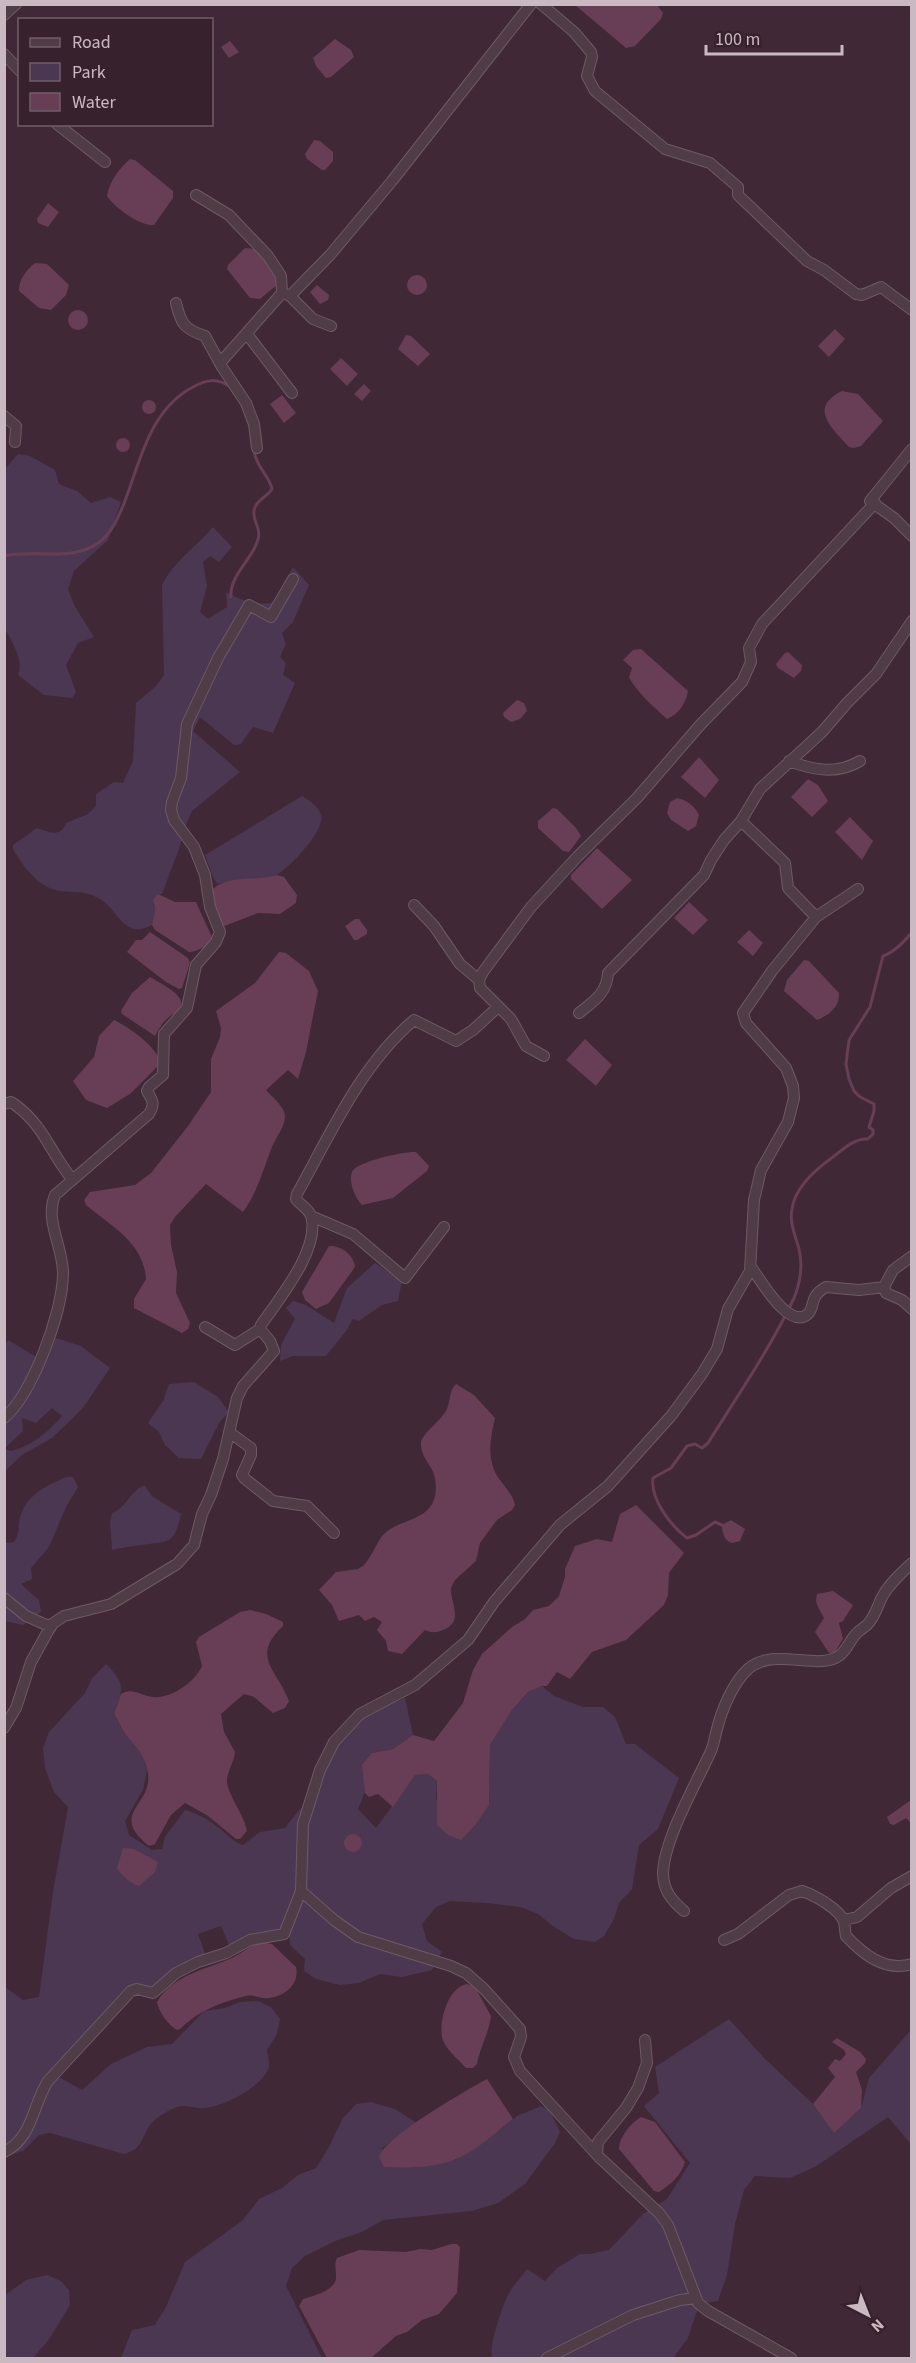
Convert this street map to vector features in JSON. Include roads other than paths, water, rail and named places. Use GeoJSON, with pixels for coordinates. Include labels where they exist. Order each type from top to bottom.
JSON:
{"type":"FeatureCollection","features":[{"type":"Feature","properties":{"kind":"street"},"geometry":{"type":"LineString","coordinates":[[4,15],[16,4]]}},
{"type":"Feature","properties":{"kind":"street"},"geometry":{"type":"LineString","coordinates":[[220,363],[247,333],[330,255],[392,181],[531,4]]}},
{"type":"Feature","properties":{"kind":"street"},"geometry":{"type":"LineString","coordinates":[[542,4],[587,45],[592,57],[587,76],[596,91],[623,115],[665,149],[710,163],[738,187],[738,195],[801,257],[824,270],[851,291],[862,295],[881,287],[912,310]]}},
{"type":"Feature","properties":{"kind":"street"},"geometry":{"type":"LineString","coordinates":[[4,54],[18,70]]}},
{"type":"Feature","properties":{"kind":"street"},"geometry":{"type":"LineString","coordinates":[[60,126],[105,162]]}},
{"type":"Feature","properties":{"kind":"street"},"geometry":{"type":"LineString","coordinates":[[196,195],[229,215],[268,256],[281,276],[286,295],[313,319],[332,326]]}},
{"type":"Feature","properties":{"kind":"street"},"geometry":{"type":"LineString","coordinates":[[176,303],[185,327],[205,336],[246,403],[254,424],[257,448]]}},
{"type":"Feature","properties":{"kind":"street"},"geometry":{"type":"LineString","coordinates":[[247,333],[292,393]]}},
{"type":"Feature","properties":{"kind":"street"},"geometry":{"type":"LineString","coordinates":[[4,416],[16,426],[15,442]]}},
{"type":"Feature","properties":{"kind":"street"},"geometry":{"type":"LineString","coordinates":[[912,449],[870,501],[894,518],[912,536]]}},
{"type":"Feature","properties":{"kind":"street"},"geometry":{"type":"LineString","coordinates":[[544,1056],[526,1046],[521,1040],[517,1027],[480,988],[479,981],[483,972],[531,907],[578,856],[637,798],[701,724],[742,682],[751,662],[749,648],[762,624],[875,503]]}},
{"type":"Feature","properties":{"kind":"street"},"geometry":{"type":"LineString","coordinates":[[4,1418],[19,1400],[32,1378],[53,1324],[63,1275],[60,1250],[52,1222],[51,1205],[56,1194],[72,1179],[149,1114],[154,1105],[147,1091],[148,1087],[163,1075],[164,1034],[167,1028],[185,1012],[196,965],[216,942],[220,932],[210,907],[205,875],[194,847],[174,820],[171,810],[181,778],[187,724],[218,658],[249,605],[271,617],[293,579]]}},
{"type":"Feature","properties":{"kind":"street"},"geometry":{"type":"LineString","coordinates":[[579,1013],[602,994],[607,984],[608,973],[704,875],[724,840],[741,821],[760,789],[822,732],[876,674],[912,621]]}},
{"type":"Feature","properties":{"kind":"street"},"geometry":{"type":"LineString","coordinates":[[789,761],[810,769],[833,770],[845,768],[860,761]]}},
{"type":"Feature","properties":{"kind":"street"},"geometry":{"type":"LineString","coordinates":[[741,821],[786,863],[788,888],[816,917]]}},
{"type":"Feature","properties":{"kind":"street"},"geometry":{"type":"LineString","coordinates":[[4,2152],[22,2139],[28,2130],[48,2081],[131,1991],[137,1989],[153,1993],[176,1973],[198,1962],[226,1953],[250,1940],[284,1934],[301,1891],[303,1824],[320,1770],[334,1742],[360,1714],[414,1685],[461,1648],[494,1602],[560,1525],[608,1486],[671,1416],[711,1361],[717,1349],[728,1309],[746,1281],[751,1267],[754,1200],[761,1170],[788,1122],[794,1098],[793,1086],[786,1068],[746,1023],[743,1013],[772,971],[816,917],[858,889]]}},
{"type":"Feature","properties":{"kind":"street"},"geometry":{"type":"LineString","coordinates":[[414,905],[434,926],[460,964],[479,981]]}},
{"type":"Feature","properties":{"kind":"street"},"geometry":{"type":"LineString","coordinates":[[205,1327],[235,1345],[260,1329],[307,1252],[313,1235],[311,1216],[308,1209],[296,1199],[297,1194],[355,1091],[388,1044],[414,1020],[456,1041],[473,1030],[498,1007]]}},
{"type":"Feature","properties":{"kind":"street"},"geometry":{"type":"LineString","coordinates":[[4,1104],[11,1102],[35,1123],[51,1145],[56,1159],[72,1179]]}},
{"type":"Feature","properties":{"kind":"street"},"geometry":{"type":"LineString","coordinates":[[311,1216],[353,1234],[405,1278],[444,1227]]}},
{"type":"Feature","properties":{"kind":"street"},"geometry":{"type":"LineString","coordinates":[[912,1256],[893,1270],[884,1287],[886,1293],[902,1300],[912,1309]]}},
{"type":"Feature","properties":{"kind":"street"},"geometry":{"type":"LineString","coordinates":[[751,1267],[781,1309],[792,1316],[810,1313],[815,1296],[826,1287],[859,1290],[884,1287]]}},
{"type":"Feature","properties":{"kind":"street"},"geometry":{"type":"LineString","coordinates":[[4,1728],[16,1708],[31,1662],[51,1627],[64,1616],[111,1604],[171,1568],[187,1555],[197,1537],[198,1526],[216,1480],[237,1398],[243,1386],[274,1351],[270,1341],[260,1329]]}},
{"type":"Feature","properties":{"kind":"street"},"geometry":{"type":"LineString","coordinates":[[229,1432],[251,1448],[251,1455],[242,1475],[244,1479],[273,1501],[307,1506],[334,1533]]}},
{"type":"Feature","properties":{"kind":"street"},"geometry":{"type":"LineString","coordinates":[[684,1911],[666,1890],[663,1872],[681,1813],[713,1747],[717,1727],[737,1681],[750,1668],[772,1659],[831,1660],[840,1655],[856,1634],[868,1625],[889,1587],[912,1563]]}},
{"type":"Feature","properties":{"kind":"street"},"geometry":{"type":"LineString","coordinates":[[4,1598],[26,1616],[51,1627]]}},
{"type":"Feature","properties":{"kind":"street"},"geometry":{"type":"LineString","coordinates":[[844,1920],[857,1917],[891,1888],[912,1876]]}},
{"type":"Feature","properties":{"kind":"street"},"geometry":{"type":"LineString","coordinates":[[301,1891],[334,1920],[358,1937],[459,1969],[473,1978],[516,2022],[520,2029],[521,2037],[514,2058],[520,2071],[597,2154],[659,2213],[668,2225],[680,2250],[696,2298],[708,2312],[791,2358]]}},
{"type":"Feature","properties":{"kind":"street"},"geometry":{"type":"LineString","coordinates":[[724,1941],[738,1934],[789,1895],[798,1891],[812,1894],[826,1903],[844,1920],[846,1936],[877,1960],[896,1968],[912,1964]]}},
{"type":"Feature","properties":{"kind":"street"},"geometry":{"type":"LineString","coordinates":[[597,2154],[598,2142],[626,2108],[638,2088],[647,2063],[645,2040]]}},
{"type":"Feature","properties":{"kind":"street"},"geometry":{"type":"LineString","coordinates":[[547,2358],[633,2315],[680,2300],[696,2298]]}},
{"type":"Feature","properties":{"kind":"water"},"geometry":{"type":"Polygon","coordinates":[[[575,5],[657,5],[663,13],[661,19],[635,46],[626,48],[575,5]]]}},
{"type":"Feature","properties":{"kind":"water"},"geometry":{"type":"Polygon","coordinates":[[[335,39],[351,50],[354,57],[331,77],[326,78],[316,66],[313,58],[335,39]]]}},
{"type":"Feature","properties":{"kind":"water"},"geometry":{"type":"Polygon","coordinates":[[[230,41],[239,52],[229,58],[221,47],[230,41]]]}},
{"type":"Feature","properties":{"kind":"water"},"geometry":{"type":"Polygon","coordinates":[[[314,140],[320,141],[333,152],[333,161],[325,170],[307,159],[305,154],[314,140]]]}},
{"type":"Feature","properties":{"kind":"water"},"geometry":{"type":"Polygon","coordinates":[[[130,159],[135,160],[173,191],[173,198],[154,225],[142,223],[128,215],[107,196],[115,175],[130,159]]]}},
{"type":"Feature","properties":{"kind":"water"},"geometry":{"type":"Polygon","coordinates":[[[48,203],[59,212],[48,227],[38,223],[37,219],[48,203]]]}},
{"type":"Feature","properties":{"kind":"water"},"geometry":{"type":"Polygon","coordinates":[[[245,248],[256,249],[278,279],[277,285],[260,299],[250,298],[227,269],[228,265],[245,248]]]}},
{"type":"Feature","properties":{"kind":"water"},"geometry":{"type":"Polygon","coordinates":[[[35,263],[47,264],[69,285],[66,295],[51,310],[39,308],[19,291],[24,276],[35,263]]]}},
{"type":"Feature","properties":{"kind":"water"},"geometry":{"type":"Polygon","coordinates":[[[413,275],[421,275],[427,281],[427,289],[421,295],[413,295],[407,289],[407,281],[413,275]]]}},
{"type":"Feature","properties":{"kind":"water"},"geometry":{"type":"Polygon","coordinates":[[[317,285],[329,295],[328,300],[320,304],[310,292],[317,285]]]}},
{"type":"Feature","properties":{"kind":"water"},"geometry":{"type":"Polygon","coordinates":[[[78,310],[85,313],[88,320],[85,327],[78,330],[71,327],[68,320],[71,313],[78,310]]]}},
{"type":"Feature","properties":{"kind":"water"},"geometry":{"type":"Polygon","coordinates":[[[835,329],[845,339],[829,357],[818,346],[835,329]]]}},
{"type":"Feature","properties":{"kind":"water"},"geometry":{"type":"Polygon","coordinates":[[[406,335],[411,336],[430,354],[418,366],[398,349],[406,335]]]}},
{"type":"Feature","properties":{"kind":"water"},"geometry":{"type":"Polygon","coordinates":[[[341,358],[358,374],[347,386],[330,369],[341,358]]]}},
{"type":"Feature","properties":{"kind":"water"},"geometry":{"type":"Polygon","coordinates":[[[364,384],[371,391],[362,401],[354,394],[364,384]]]}},
{"type":"Feature","properties":{"kind":"water"},"geometry":{"type":"Polygon","coordinates":[[[842,391],[858,394],[883,421],[861,446],[854,448],[849,447],[826,419],[826,404],[842,391]]]}},
{"type":"Feature","properties":{"kind":"water"},"geometry":{"type":"Polygon","coordinates":[[[282,395],[296,413],[284,423],[270,404],[282,395]]]}},
{"type":"Feature","properties":{"kind":"water"},"geometry":{"type":"Polygon","coordinates":[[[146,400],[152,400],[156,407],[152,414],[146,414],[142,410],[142,404],[146,400]]]}},
{"type":"Feature","properties":{"kind":"water"},"geometry":{"type":"Polygon","coordinates":[[[123,438],[128,440],[130,445],[128,450],[123,452],[118,450],[116,445],[118,440],[123,438]]]}},
{"type":"Feature","properties":{"kind":"water"},"geometry":{"type":"Polygon","coordinates":[[[641,649],[688,691],[681,708],[667,719],[641,694],[629,677],[632,668],[623,660],[633,650],[641,649]]]}},
{"type":"Feature","properties":{"kind":"water"},"geometry":{"type":"Polygon","coordinates":[[[788,652],[802,665],[801,671],[794,678],[778,668],[776,664],[788,652]]]}},
{"type":"Feature","properties":{"kind":"water"},"geometry":{"type":"Polygon","coordinates":[[[517,700],[524,703],[527,711],[520,719],[511,722],[504,717],[503,713],[517,700]]]}},
{"type":"Feature","properties":{"kind":"water"},"geometry":{"type":"Polygon","coordinates":[[[699,757],[719,780],[705,798],[681,777],[699,757]]]}},
{"type":"Feature","properties":{"kind":"water"},"geometry":{"type":"Polygon","coordinates":[[[808,779],[818,785],[828,801],[812,817],[791,797],[808,779]]]}},
{"type":"Feature","properties":{"kind":"water"},"geometry":{"type":"Polygon","coordinates":[[[677,798],[690,804],[699,815],[696,826],[688,831],[671,820],[667,813],[670,802],[677,798]]]}},
{"type":"Feature","properties":{"kind":"water"},"geometry":{"type":"Polygon","coordinates":[[[553,808],[557,809],[576,828],[581,836],[569,852],[563,851],[538,828],[538,821],[553,808]]]}},
{"type":"Feature","properties":{"kind":"water"},"geometry":{"type":"Polygon","coordinates":[[[850,817],[873,841],[862,860],[835,832],[850,817]]]}},
{"type":"Feature","properties":{"kind":"water"},"geometry":{"type":"Polygon","coordinates":[[[597,848],[632,880],[602,909],[571,879],[571,875],[597,848]]]}},
{"type":"Feature","properties":{"kind":"water"},"geometry":{"type":"Polygon","coordinates":[[[277,875],[284,877],[297,895],[296,903],[280,914],[258,913],[222,927],[210,892],[224,882],[277,875]]]}},
{"type":"Feature","properties":{"kind":"water"},"geometry":{"type":"Polygon","coordinates":[[[158,894],[175,902],[196,902],[212,940],[202,948],[189,952],[155,930],[152,925],[155,909],[153,900],[158,894]]]}},
{"type":"Feature","properties":{"kind":"water"},"geometry":{"type":"Polygon","coordinates":[[[689,902],[708,920],[693,935],[674,918],[689,902]]]}},
{"type":"Feature","properties":{"kind":"water"},"geometry":{"type":"Polygon","coordinates":[[[359,919],[367,930],[367,934],[357,940],[354,940],[345,926],[359,919]]]}},
{"type":"Feature","properties":{"kind":"water"},"geometry":{"type":"Polygon","coordinates":[[[749,930],[763,943],[753,956],[737,942],[749,930]]]}},
{"type":"Feature","properties":{"kind":"water"},"geometry":{"type":"Polygon","coordinates":[[[150,932],[188,958],[190,963],[182,988],[179,989],[166,982],[127,952],[136,940],[142,940],[150,932]]]}},
{"type":"Feature","properties":{"kind":"water"},"geometry":{"type":"Polygon","coordinates":[[[279,952],[286,953],[309,971],[318,991],[306,1052],[298,1079],[288,1070],[266,1090],[283,1109],[285,1120],[256,1188],[243,1212],[206,1184],[170,1225],[171,1245],[177,1272],[176,1293],[190,1323],[188,1329],[182,1333],[134,1308],[134,1299],[146,1279],[139,1255],[125,1236],[86,1205],[84,1200],[90,1192],[135,1185],[151,1173],[188,1126],[211,1092],[211,1059],[220,1037],[221,1028],[216,1011],[255,983],[279,952]]]}},
{"type":"Feature","properties":{"kind":"water"},"geometry":{"type":"Polygon","coordinates":[[[804,960],[809,961],[839,993],[838,1002],[833,1010],[817,1020],[784,991],[787,980],[804,960]]]}},
{"type":"Feature","properties":{"kind":"water"},"geometry":{"type":"Polygon","coordinates":[[[150,977],[177,994],[182,1004],[179,1010],[164,1022],[155,1036],[122,1014],[121,1011],[132,993],[150,977]]]}},
{"type":"Feature","properties":{"kind":"water"},"geometry":{"type":"Polygon","coordinates":[[[114,1020],[134,1032],[149,1045],[155,1051],[160,1064],[130,1094],[107,1108],[86,1100],[73,1081],[94,1057],[99,1036],[114,1020]]]}},
{"type":"Feature","properties":{"kind":"water"},"geometry":{"type":"Polygon","coordinates":[[[585,1039],[612,1065],[596,1086],[566,1060],[585,1039]]]}},
{"type":"Feature","properties":{"kind":"water"},"geometry":{"type":"Polygon","coordinates":[[[416,1152],[429,1166],[427,1171],[393,1198],[362,1205],[353,1188],[351,1174],[353,1170],[383,1157],[416,1152]]]}},
{"type":"Feature","properties":{"kind":"water"},"geometry":{"type":"Polygon","coordinates":[[[329,1246],[338,1247],[346,1252],[355,1267],[329,1303],[316,1309],[305,1300],[302,1292],[329,1246]]]}},
{"type":"Feature","properties":{"kind":"water"},"geometry":{"type":"Polygon","coordinates":[[[456,1384],[474,1395],[495,1418],[491,1458],[496,1473],[515,1505],[512,1510],[497,1520],[480,1543],[476,1561],[455,1580],[451,1594],[455,1617],[450,1626],[436,1632],[425,1630],[402,1654],[388,1651],[386,1641],[377,1630],[382,1622],[374,1617],[365,1621],[359,1615],[339,1621],[332,1605],[319,1590],[336,1572],[358,1569],[363,1566],[383,1535],[390,1529],[426,1511],[432,1504],[435,1479],[422,1452],[421,1441],[446,1411],[456,1384]]]}},
{"type":"Feature","properties":{"kind":"water"},"geometry":{"type":"Polygon","coordinates":[[[636,1505],[684,1553],[669,1573],[668,1595],[664,1605],[626,1640],[592,1652],[570,1679],[557,1672],[547,1686],[528,1692],[512,1710],[490,1745],[489,1805],[476,1824],[461,1840],[448,1835],[437,1825],[437,1781],[428,1774],[415,1775],[393,1807],[378,1794],[369,1797],[365,1793],[362,1765],[372,1753],[393,1749],[413,1735],[434,1741],[463,1703],[473,1670],[482,1654],[533,1610],[549,1606],[559,1596],[565,1569],[575,1546],[597,1539],[612,1542],[620,1514],[636,1505]]]}},
{"type":"Feature","properties":{"kind":"water"},"geometry":{"type":"Polygon","coordinates":[[[731,1520],[745,1529],[740,1541],[732,1543],[725,1538],[722,1528],[722,1525],[731,1520]]]}},
{"type":"Feature","properties":{"kind":"water"},"geometry":{"type":"Polygon","coordinates":[[[833,1591],[853,1605],[843,1621],[839,1623],[843,1639],[835,1652],[829,1653],[815,1632],[824,1618],[816,1598],[817,1594],[833,1591]]]}},
{"type":"Feature","properties":{"kind":"water"},"geometry":{"type":"Polygon","coordinates":[[[250,1610],[283,1622],[283,1626],[268,1646],[267,1655],[289,1701],[285,1708],[273,1713],[254,1697],[244,1694],[221,1714],[224,1732],[235,1752],[227,1785],[247,1831],[240,1839],[236,1839],[208,1816],[185,1803],[171,1815],[155,1844],[149,1846],[132,1825],[132,1816],[148,1781],[147,1769],[143,1758],[125,1734],[114,1714],[121,1694],[129,1691],[160,1697],[182,1688],[194,1678],[202,1666],[196,1642],[199,1637],[240,1612],[250,1610]]]}},
{"type":"Feature","properties":{"kind":"water"},"geometry":{"type":"Polygon","coordinates":[[[911,1800],[911,1823],[906,1818],[894,1825],[890,1824],[887,1817],[911,1800]]]}},
{"type":"Feature","properties":{"kind":"water"},"geometry":{"type":"Polygon","coordinates":[[[353,1834],[359,1837],[362,1843],[359,1849],[353,1852],[347,1849],[344,1843],[347,1837],[353,1834]]]}},
{"type":"Feature","properties":{"kind":"water"},"geometry":{"type":"Polygon","coordinates":[[[123,1848],[134,1849],[158,1862],[155,1872],[139,1886],[127,1879],[117,1868],[123,1848]]]}},
{"type":"Feature","properties":{"kind":"water"},"geometry":{"type":"Polygon","coordinates":[[[260,1942],[272,1944],[296,1967],[296,1979],[286,1992],[275,1997],[249,1996],[219,2004],[202,2012],[177,2030],[167,2022],[157,2002],[172,1985],[190,1974],[232,1958],[260,1942]]]}},
{"type":"Feature","properties":{"kind":"water"},"geometry":{"type":"Polygon","coordinates":[[[467,1984],[475,1987],[491,2016],[477,2064],[473,2068],[466,2068],[449,2050],[443,2041],[441,2030],[450,1998],[460,1986],[467,1984]]]}},
{"type":"Feature","properties":{"kind":"water"},"geometry":{"type":"Polygon","coordinates":[[[837,2038],[860,2052],[866,2059],[856,2072],[862,2090],[861,2108],[834,2133],[813,2104],[835,2077],[828,2068],[835,2059],[840,2061],[846,2054],[832,2042],[837,2038]]]}},
{"type":"Feature","properties":{"kind":"water"},"geometry":{"type":"Polygon","coordinates":[[[487,2079],[513,2119],[478,2147],[446,2163],[428,2166],[384,2167],[379,2157],[385,2148],[410,2126],[487,2079]]]}},
{"type":"Feature","properties":{"kind":"water"},"geometry":{"type":"Polygon","coordinates":[[[641,2117],[655,2122],[685,2162],[675,2180],[659,2192],[654,2191],[619,2149],[626,2131],[641,2117]]]}},
{"type":"Feature","properties":{"kind":"water"},"geometry":{"type":"Polygon","coordinates":[[[457,2244],[460,2247],[457,2293],[439,2314],[422,2320],[407,2332],[396,2336],[371,2358],[327,2358],[299,2306],[303,2299],[324,2292],[333,2285],[337,2258],[359,2250],[406,2252],[420,2249],[432,2250],[457,2244]]]}},
{"type":"Feature","properties":{"kind":"waterway"},"geometry":{"type":"LineString","coordinates":[[4,556],[65,554],[88,549],[98,543],[107,535],[116,521],[148,439],[166,409],[178,397],[203,382],[217,381],[231,387]]}},
{"type":"Feature","properties":{"kind":"waterway"},"geometry":{"type":"LineString","coordinates":[[231,597],[236,577],[258,541],[259,531],[254,516],[255,508],[272,489],[254,451]]}},
{"type":"Feature","properties":{"kind":"waterway"},"geometry":{"type":"LineString","coordinates":[[722,1525],[715,1522],[696,1535],[687,1538],[675,1527],[658,1503],[653,1478],[671,1468],[687,1446],[695,1444],[702,1448],[708,1443],[785,1317],[796,1293],[800,1274],[801,1261],[791,1214],[797,1193],[820,1167],[854,1142],[868,1139],[873,1134],[873,1130],[869,1127],[874,1104],[860,1097],[854,1091],[849,1079],[846,1064],[849,1040],[870,1007],[883,956],[895,949],[912,932]]}}]}
